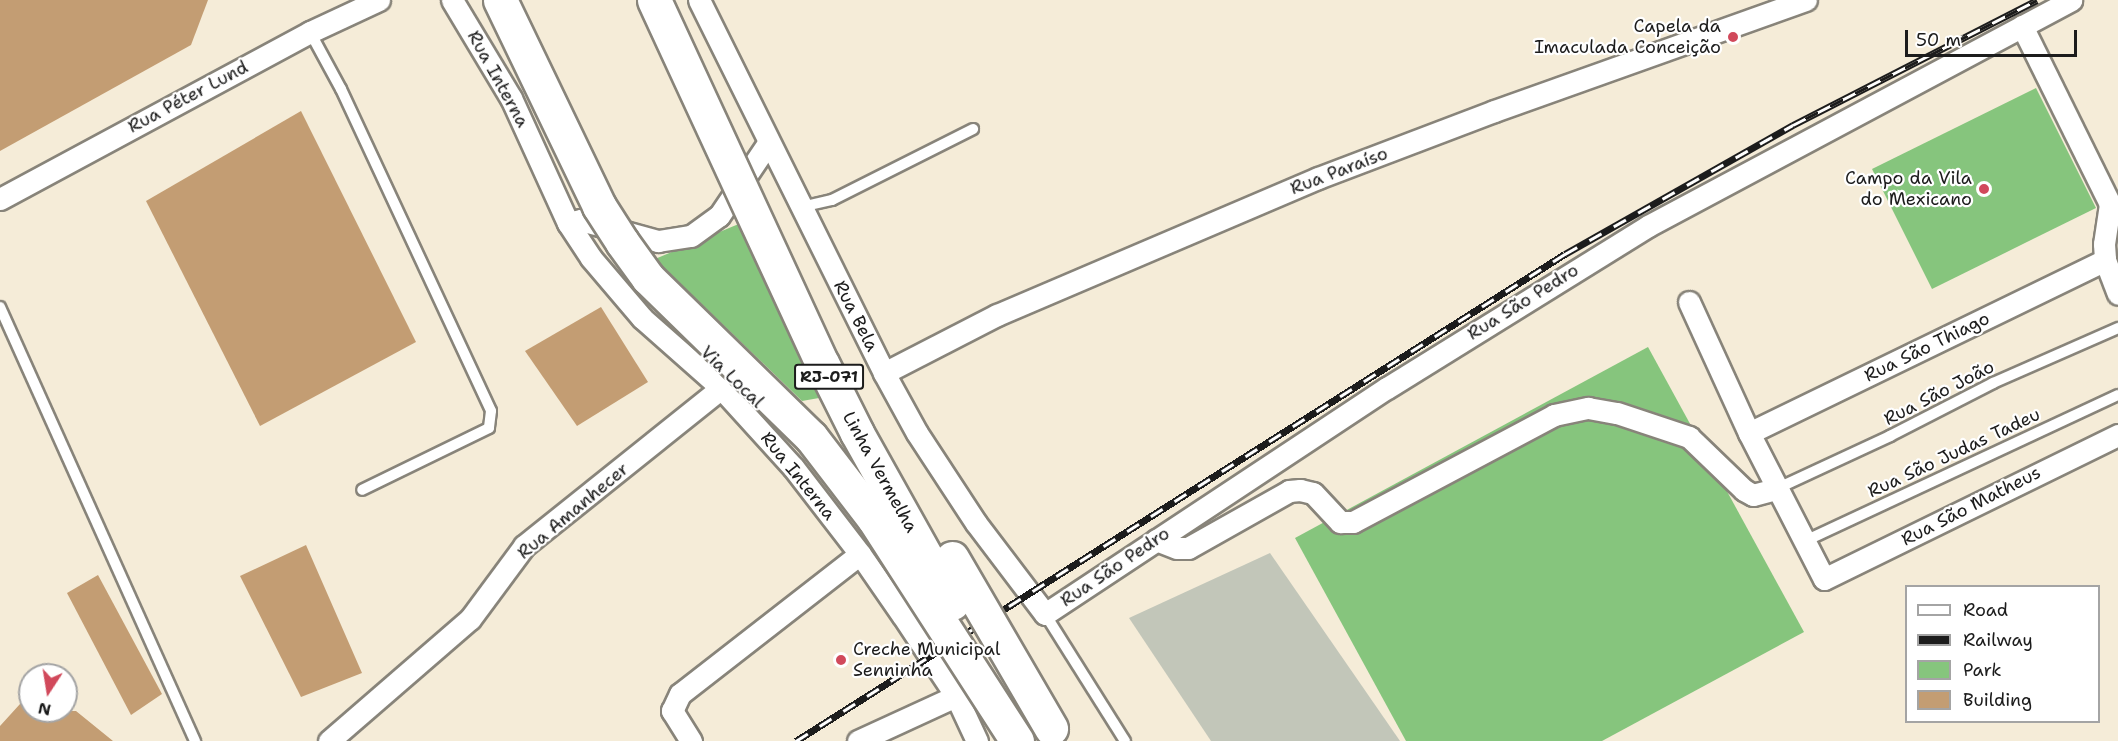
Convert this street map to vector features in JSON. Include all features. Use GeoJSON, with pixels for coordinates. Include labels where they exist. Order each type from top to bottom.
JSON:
{"type":"FeatureCollection","features":[{"type":"Feature","properties":{"kind":"highway"},"geometry":{"type":"LineString","coordinates":[[500,0],[594,196],[622,242],[648,278],[811,438],[874,519],[1017,741]]}},
{"type":"Feature","properties":{"kind":"highway","name":"Linha Vermelha"},"geometry":{"type":"LineString","coordinates":[[654,0],[852,423],[1040,734]]}},
{"type":"Feature","properties":{"kind":"highway","name":"Linha Vermelha"},"geometry":{"type":"LineString","coordinates":[[675,0],[884,442],[1040,734]]}},
{"type":"Feature","properties":{"kind":"street","name":"Rua Péter Lund"},"geometry":{"type":"LineString","coordinates":[[0,199],[310,32],[379,0]]}},
{"type":"Feature","properties":{"kind":"street","name":"Rua Interna"},"geometry":{"type":"LineString","coordinates":[[452,0],[511,98],[568,223],[591,258],[642,318],[721,388],[793,467],[860,554],[956,696],[977,741]]}},
{"type":"Feature","properties":{"kind":"street","name":"Via Local"},"geometry":{"type":"LineString","coordinates":[[485,0],[551,142],[597,226],[637,284],[802,445],[880,549],[1002,741]]}},
{"type":"Feature","properties":{"kind":"street","name":"Rua Bela"},"geometry":{"type":"LineString","coordinates":[[699,0],[884,373],[917,433],[976,523],[1045,614]]}},
{"type":"Feature","properties":{"kind":"street","name":"Rua Paraíso"},"geometry":{"type":"LineString","coordinates":[[884,373],[997,315],[1318,178],[1494,111],[1806,0]]}},
{"type":"Feature","properties":{"kind":"street","name":"Rua São Pedro"},"geometry":{"type":"LineString","coordinates":[[1045,614],[1526,299],[1674,210],[2071,0]]}},
{"type":"Feature","properties":{"kind":"street"},"geometry":{"type":"LineString","coordinates":[[2022,27],[2110,204],[2104,244],[2105,260],[2118,294]]}},
{"type":"Feature","properties":{"kind":"street"},"geometry":{"type":"LineString","coordinates":[[568,223],[581,220],[658,241],[691,236],[719,216],[768,142]]}},
{"type":"Feature","properties":{"kind":"street","name":"Rua São Thiago"},"geometry":{"type":"LineString","coordinates":[[1749,433],[2105,260]]}},
{"type":"Feature","properties":{"kind":"street"},"geometry":{"type":"LineString","coordinates":[[1689,302],[1776,489],[1805,541]]}},
{"type":"Feature","properties":{"kind":"street","name":"Rua Amanhecer"},"geometry":{"type":"LineString","coordinates":[[329,741],[470,618],[524,546],[721,388]]}},
{"type":"Feature","properties":{"kind":"street"},"geometry":{"type":"LineString","coordinates":[[1156,540],[1177,548],[1188,548],[1289,491],[1300,490],[1313,493],[1340,522],[1353,522],[1554,415],[1588,408],[1617,413],[1689,437],[1744,490],[1753,495],[1776,489]]}},
{"type":"Feature","properties":{"kind":"street","name":"Rua São Matheus"},"geometry":{"type":"LineString","coordinates":[[1805,541],[1824,579],[2118,435]]}},
{"type":"Feature","properties":{"kind":"street"},"geometry":{"type":"LineString","coordinates":[[691,741],[672,711],[680,694],[860,554]]}},
{"type":"Feature","properties":{"kind":"street"},"geometry":{"type":"LineString","coordinates":[[864,739],[956,696]]}},
{"type":"Feature","properties":{"kind":"lane"},"geometry":{"type":"LineString","coordinates":[[310,32],[341,89],[491,411],[489,428],[362,490]]}},
{"type":"Feature","properties":{"kind":"lane"},"geometry":{"type":"LineString","coordinates":[[801,207],[832,200],[973,129]]}},
{"type":"Feature","properties":{"kind":"lane"},"geometry":{"type":"LineString","coordinates":[[0,307],[195,741]]}},
{"type":"Feature","properties":{"kind":"lane","name":"Rua São João"},"geometry":{"type":"LineString","coordinates":[[1776,489],[1890,436],[1993,383],[2118,328]]}},
{"type":"Feature","properties":{"kind":"lane","name":"Rua São Judas Tadeu"},"geometry":{"type":"LineString","coordinates":[[1805,541],[2118,395]]}},
{"type":"Feature","properties":{"kind":"lane"},"geometry":{"type":"LineString","coordinates":[[1045,614],[1125,741]]}},
{"type":"Feature","properties":{"kind":"shaded area"},"geometry":{"type":"Polygon","coordinates":[[[1270,553],[1400,741],[1211,741],[1129,618],[1270,553]]]}},
{"type":"Feature","properties":{"kind":"green space","name":"Campo da Vila do Mexicano"},"geometry":{"type":"Polygon","coordinates":[[[2036,88],[2096,208],[1932,289],[1872,169],[2036,88]]]}},
{"type":"Feature","properties":{"kind":"green space"},"geometry":{"type":"Polygon","coordinates":[[[741,223],[819,398],[802,401],[655,259],[741,223]]]}},
{"type":"Feature","properties":{"kind":"green space"},"geometry":{"type":"Polygon","coordinates":[[[1648,347],[1804,632],[1602,741],[1406,741],[1295,538],[1648,347]]]}},
{"type":"Feature","properties":{"kind":"building"},"geometry":{"type":"Polygon","coordinates":[[[0,0],[208,0],[191,45],[0,151],[0,0]]]}},
{"type":"Feature","properties":{"kind":"building"},"geometry":{"type":"Polygon","coordinates":[[[301,111],[416,342],[260,426],[146,201],[301,111]]]}},
{"type":"Feature","properties":{"kind":"building"},"geometry":{"type":"Polygon","coordinates":[[[601,307],[648,382],[577,426],[525,351],[601,307]]]}},
{"type":"Feature","properties":{"kind":"building"},"geometry":{"type":"Polygon","coordinates":[[[306,545],[362,673],[301,697],[240,576],[306,545]]]}},
{"type":"Feature","properties":{"kind":"building"},"geometry":{"type":"Polygon","coordinates":[[[98,575],[162,694],[131,715],[67,593],[98,575]]]}},
{"type":"Feature","properties":{"kind":"building"},"geometry":{"type":"Polygon","coordinates":[[[18,706],[18,723],[78,723],[78,713],[113,741],[0,741],[0,726],[18,706]]]}},
{"type":"Feature","properties":{"kind":"railway"},"geometry":{"type":"LineString","coordinates":[[796,741],[1565,254],[1793,125],[2037,0]]}},
{"type":"Feature","properties":{"kind":"place","name":"Capela da Imaculada Conceição"},"geometry":{"type":"Point","coordinates":[1733,37]}},
{"type":"Feature","properties":{"kind":"place","name":"Campo da Vila do Mexicano"},"geometry":{"type":"Point","coordinates":[1984,189]}},
{"type":"Feature","properties":{"kind":"place","name":"Creche Municipal Senninha"},"geometry":{"type":"Point","coordinates":[841,660]}}]}
